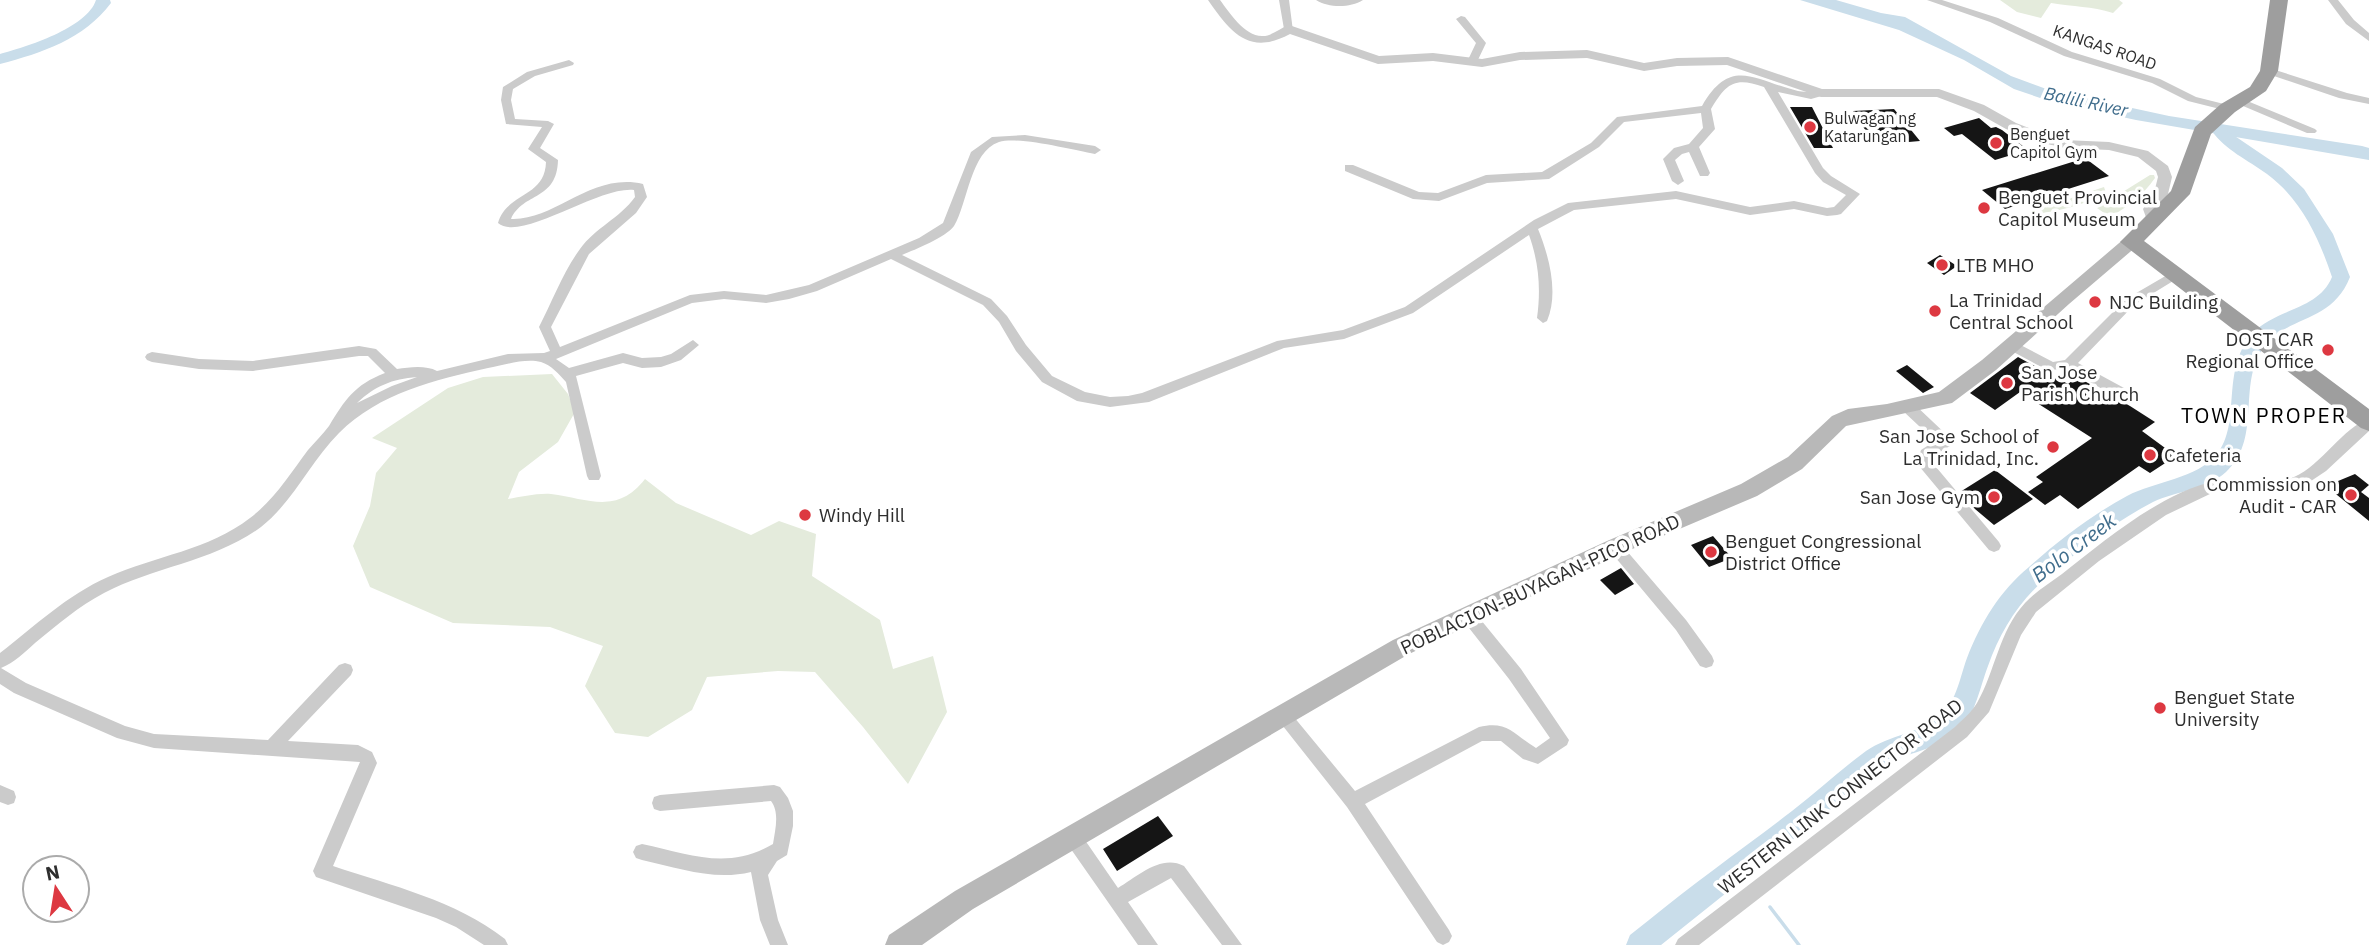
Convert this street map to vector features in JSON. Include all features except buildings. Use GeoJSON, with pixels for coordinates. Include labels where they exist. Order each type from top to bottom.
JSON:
{"type":"FeatureCollection","features":[{"type":"Feature","properties":{"kind":"highway"},"geometry":{"type":"LineString","coordinates":[[2279,0],[2269,71],[2257,91],[2228,109],[2202,131],[2180,194],[2131,242],[2369,423]]}},
{"type":"Feature","properties":{"kind":"main road","name":"POBLACION-BUYAGAN-PICO ROAD"},"geometry":{"type":"LineString","coordinates":[[899,945],[964,900],[1401,647],[1466,614],[1749,490],[1794,463],[1820,442],[1839,421],[1848,416],[1945,398],[1959,389],[2131,242]]}},
{"type":"Feature","properties":{"kind":"street"},"geometry":{"type":"LineString","coordinates":[[1214,0],[1228,19],[1256,39],[1269,38],[1289,29],[1338,45],[1368,59],[1433,57],[1493,62],[1520,56],[1578,54],[1596,55],[1644,67],[1677,62],[1728,61],[1821,93],[1939,93],[1956,98],[2044,139],[2064,144],[2109,146],[2143,154],[2155,161],[2163,169],[2165,177],[2161,194],[2150,209],[2153,220]]}},
{"type":"Feature","properties":{"kind":"street"},"geometry":{"type":"LineString","coordinates":[[1284,0],[1289,29]]}},
{"type":"Feature","properties":{"kind":"street"},"geometry":{"type":"LineString","coordinates":[[1321,0],[1345,3],[1358,0]]}},
{"type":"Feature","properties":{"kind":"street","name":"KANGAS ROAD"},"geometry":{"type":"LineString","coordinates":[[1932,0],[1994,20],[2068,54],[2126,69],[2192,99],[2311,131]]}},
{"type":"Feature","properties":{"kind":"street"},"geometry":{"type":"LineString","coordinates":[[2333,0],[2350,22],[2369,38]]}},
{"type":"Feature","properties":{"kind":"street"},"geometry":{"type":"LineString","coordinates":[[1461,19],[1481,43],[1472,62]]}},
{"type":"Feature","properties":{"kind":"street"},"geometry":{"type":"LineString","coordinates":[[569,63],[531,74],[508,87],[506,100],[510,122],[548,124],[534,149],[552,160],[553,167],[544,187],[509,211],[504,223],[512,225],[532,219],[616,186],[639,187],[641,197],[632,210],[595,240],[584,253],[551,314],[546,332],[551,355],[568,373],[574,387],[594,476]]}},
{"type":"Feature","properties":{"kind":"street"},"geometry":{"type":"LineString","coordinates":[[2269,71],[2298,77],[2346,98],[2369,101]]}},
{"type":"Feature","properties":{"kind":"street"},"geometry":{"type":"LineString","coordinates":[[1678,181],[1670,159],[1678,151],[1693,147],[1709,129],[1706,109],[1716,91],[1728,81],[1747,79],[1805,95],[1814,96],[1821,93]]}},
{"type":"Feature","properties":{"kind":"street"},"geometry":{"type":"LineString","coordinates":[[893,255],[987,302],[1003,319],[1021,348],[1047,379],[1082,397],[1110,402],[1144,398],[1282,344],[1344,334],[1409,310],[1532,228],[1572,206],[1613,204],[1662,195],[1685,196],[1749,211],[1794,205],[1837,211],[1854,194],[1827,179],[1818,170],[1768,84]]}},
{"type":"Feature","properties":{"kind":"street"},"geometry":{"type":"LineString","coordinates":[[1349,167],[1417,196],[1439,197],[1486,179],[1545,176],[1595,145],[1621,119],[1706,109]]}},
{"type":"Feature","properties":{"kind":"street"},"geometry":{"type":"LineString","coordinates":[[334,429],[374,400],[407,384],[439,374],[499,360],[551,355],[690,299],[724,295],[766,299],[789,295],[893,255],[948,225],[977,152],[986,144],[1010,137],[1095,150]]}},
{"type":"Feature","properties":{"kind":"street"},"geometry":{"type":"LineString","coordinates":[[1693,147],[1704,173]]}},
{"type":"Feature","properties":{"kind":"street"},"geometry":{"type":"LineString","coordinates":[[1532,228],[1547,276],[1548,292],[1543,318]]}},
{"type":"Feature","properties":{"kind":"street"},"geometry":{"type":"LineString","coordinates":[[2011,345],[2052,367],[2069,364],[2130,302],[2174,275]]}},
{"type":"Feature","properties":{"kind":"street"},"geometry":{"type":"LineString","coordinates":[[568,373],[623,358],[642,363],[661,362],[676,357],[693,345]]}},
{"type":"Feature","properties":{"kind":"street"},"geometry":{"type":"LineString","coordinates":[[152,357],[199,364],[253,366],[359,351],[371,352],[394,374]]}},
{"type":"Feature","properties":{"kind":"street"},"geometry":{"type":"LineString","coordinates":[[2069,364],[2132,398]]}},
{"type":"Feature","properties":{"kind":"street"},"geometry":{"type":"LineString","coordinates":[[0,662],[76,602],[100,588],[221,542],[260,521],[334,429],[346,405],[359,393],[394,374],[439,374]]}},
{"type":"Feature","properties":{"kind":"street"},"geometry":{"type":"LineString","coordinates":[[1908,407],[1945,442],[1926,454],[1924,462],[1994,547]]}},
{"type":"Feature","properties":{"kind":"street","name":"WESTERN LINK CONNECTOR ROAD"},"geometry":{"type":"LineString","coordinates":[[1684,945],[1961,732],[1984,706],[2011,634],[2031,607],[2155,514],[2211,487],[2287,486],[2301,481],[2369,423]]}},
{"type":"Feature","properties":{"kind":"street"},"geometry":{"type":"LineString","coordinates":[[1615,547],[1681,625],[1706,661]]}},
{"type":"Feature","properties":{"kind":"street"},"geometry":{"type":"LineString","coordinates":[[1353,801],[1479,734],[1503,731],[1512,736],[1529,754],[1538,755],[1561,740],[1508,664],[1466,614]]}},
{"type":"Feature","properties":{"kind":"street"},"geometry":{"type":"LineString","coordinates":[[270,749],[345,670]]}},
{"type":"Feature","properties":{"kind":"street"},"geometry":{"type":"LineString","coordinates":[[0,675],[20,688],[123,733],[154,741],[358,753],[366,757],[369,763],[322,871],[451,916],[486,933],[499,945]]}},
{"type":"Feature","properties":{"kind":"street"},"geometry":{"type":"LineString","coordinates":[[1283,716],[1353,801],[1443,936]]}},
{"type":"Feature","properties":{"kind":"street"},"geometry":{"type":"LineString","coordinates":[[642,852],[713,869],[745,867],[781,849],[784,815],[781,797],[774,793],[660,803]]}},
{"type":"Feature","properties":{"kind":"street"},"geometry":{"type":"LineString","coordinates":[[1072,836],[1149,945]]}},
{"type":"Feature","properties":{"kind":"street"},"geometry":{"type":"LineString","coordinates":[[771,855],[759,874],[769,920],[779,945]]}},
{"type":"Feature","properties":{"kind":"street"},"geometry":{"type":"LineString","coordinates":[[1115,900],[1163,871],[1172,869],[1178,872],[1233,945]]}},
{"type":"Feature","properties":{"kind":"green space"},"geometry":{"type":"Polygon","coordinates":[[[2000,0],[2119,0],[2123,3],[2113,13],[2051,3],[2041,18],[2017,12],[2000,0]]]}},
{"type":"Feature","properties":{"kind":"green space"},"geometry":{"type":"Polygon","coordinates":[[[2150,175],[2155,178],[2145,190],[2117,213],[2110,217],[2097,208],[2150,175]]]}},
{"type":"Feature","properties":{"kind":"green space"},"geometry":{"type":"Polygon","coordinates":[[[2104,187],[2106,193],[2080,204],[2044,213],[2035,214],[2032,211],[2104,187]]]}},
{"type":"Feature","properties":{"kind":"green space"},"geometry":{"type":"Polygon","coordinates":[[[552,374],[568,394],[575,412],[558,442],[519,472],[508,499],[551,494],[590,501],[613,501],[624,497],[645,479],[676,503],[751,535],[779,521],[816,534],[812,576],[880,620],[893,669],[933,656],[947,712],[908,784],[815,672],[778,671],[707,677],[692,710],[648,737],[615,733],[585,686],[603,646],[550,627],[453,623],[370,587],[353,546],[370,506],[376,473],[397,448],[372,438],[448,388],[483,377],[552,374]]]}},
{"type":"Feature","properties":{"kind":"water","name":"Balili River"},"geometry":{"type":"Polygon","coordinates":[[[1800,0],[1836,0],[1905,17],[2011,76],[2049,90],[2169,116],[2362,146],[2369,148],[2369,160],[2136,120],[2049,101],[2014,89],[1964,60],[1899,30],[1800,0]]]}},
{"type":"Feature","properties":{"kind":"waterway"},"geometry":{"type":"LineString","coordinates":[[0,59],[43,46],[70,33],[93,14],[104,3],[103,0]]}},
{"type":"Feature","properties":{"kind":"waterway","name":"Bolo Creek"},"geometry":{"type":"LineString","coordinates":[[1640,945],[1877,758],[1898,745],[1930,735],[1952,721],[1963,702],[1988,636],[2013,597],[2036,573],[2121,510],[2146,496],[2199,478],[2226,458],[2237,430],[2244,368],[2250,353],[2269,330],[2328,299],[2341,277],[2324,234],[2298,193],[2276,172],[2220,131]]}},
{"type":"Feature","properties":{"kind":"waterway"},"geometry":{"type":"LineString","coordinates":[[1738,866],[1748,877]]}},
{"type":"Feature","properties":{"kind":"waterway"},"geometry":{"type":"LineString","coordinates":[[1770,907],[1799,945]]}},
{"type":"Feature","properties":{"kind":"place","name":"Bulwagan ng Katarungan"},"geometry":{"type":"Point","coordinates":[1810,127]}},
{"type":"Feature","properties":{"kind":"place","name":"Benguet Capitol Gym"},"geometry":{"type":"Point","coordinates":[1996,143]}},
{"type":"Feature","properties":{"kind":"place","name":"Benguet Provincial Capitol Museum"},"geometry":{"type":"Point","coordinates":[1984,208]}},
{"type":"Feature","properties":{"kind":"place","name":"LTB MHO"},"geometry":{"type":"Point","coordinates":[1942,265]}},
{"type":"Feature","properties":{"kind":"place","name":"NJC Building"},"geometry":{"type":"Point","coordinates":[2095,302]}},
{"type":"Feature","properties":{"kind":"place","name":"La Trinidad Central School"},"geometry":{"type":"Point","coordinates":[1935,311]}},
{"type":"Feature","properties":{"kind":"place","name":"DOST CAR Regional Office"},"geometry":{"type":"Point","coordinates":[2328,350]}},
{"type":"Feature","properties":{"kind":"place","name":"San Jose Parish Church"},"geometry":{"type":"Point","coordinates":[2007,383]}},
{"type":"Feature","properties":{"kind":"place","name":"San Jose School of La Trinidad, Inc."},"geometry":{"type":"Point","coordinates":[2053,447]}},
{"type":"Feature","properties":{"kind":"place","name":"Cafeteria"},"geometry":{"type":"Point","coordinates":[2150,455]}},
{"type":"Feature","properties":{"kind":"place","name":"Commission on Audit - CAR"},"geometry":{"type":"Point","coordinates":[2351,495]}},
{"type":"Feature","properties":{"kind":"place","name":"San Jose Gym"},"geometry":{"type":"Point","coordinates":[1994,497]}},
{"type":"Feature","properties":{"kind":"place","name":"Windy Hill"},"geometry":{"type":"Point","coordinates":[805,515]}},
{"type":"Feature","properties":{"kind":"place","name":"Benguet Congressional District Office"},"geometry":{"type":"Point","coordinates":[1711,552]}},
{"type":"Feature","properties":{"kind":"place","name":"Benguet State University"},"geometry":{"type":"Point","coordinates":[2160,708]}},
{"type":"Feature","properties":{"kind":"district","name":"TOWN PROPER"},"geometry":{"type":"Point","coordinates":[2264,416]}}]}
